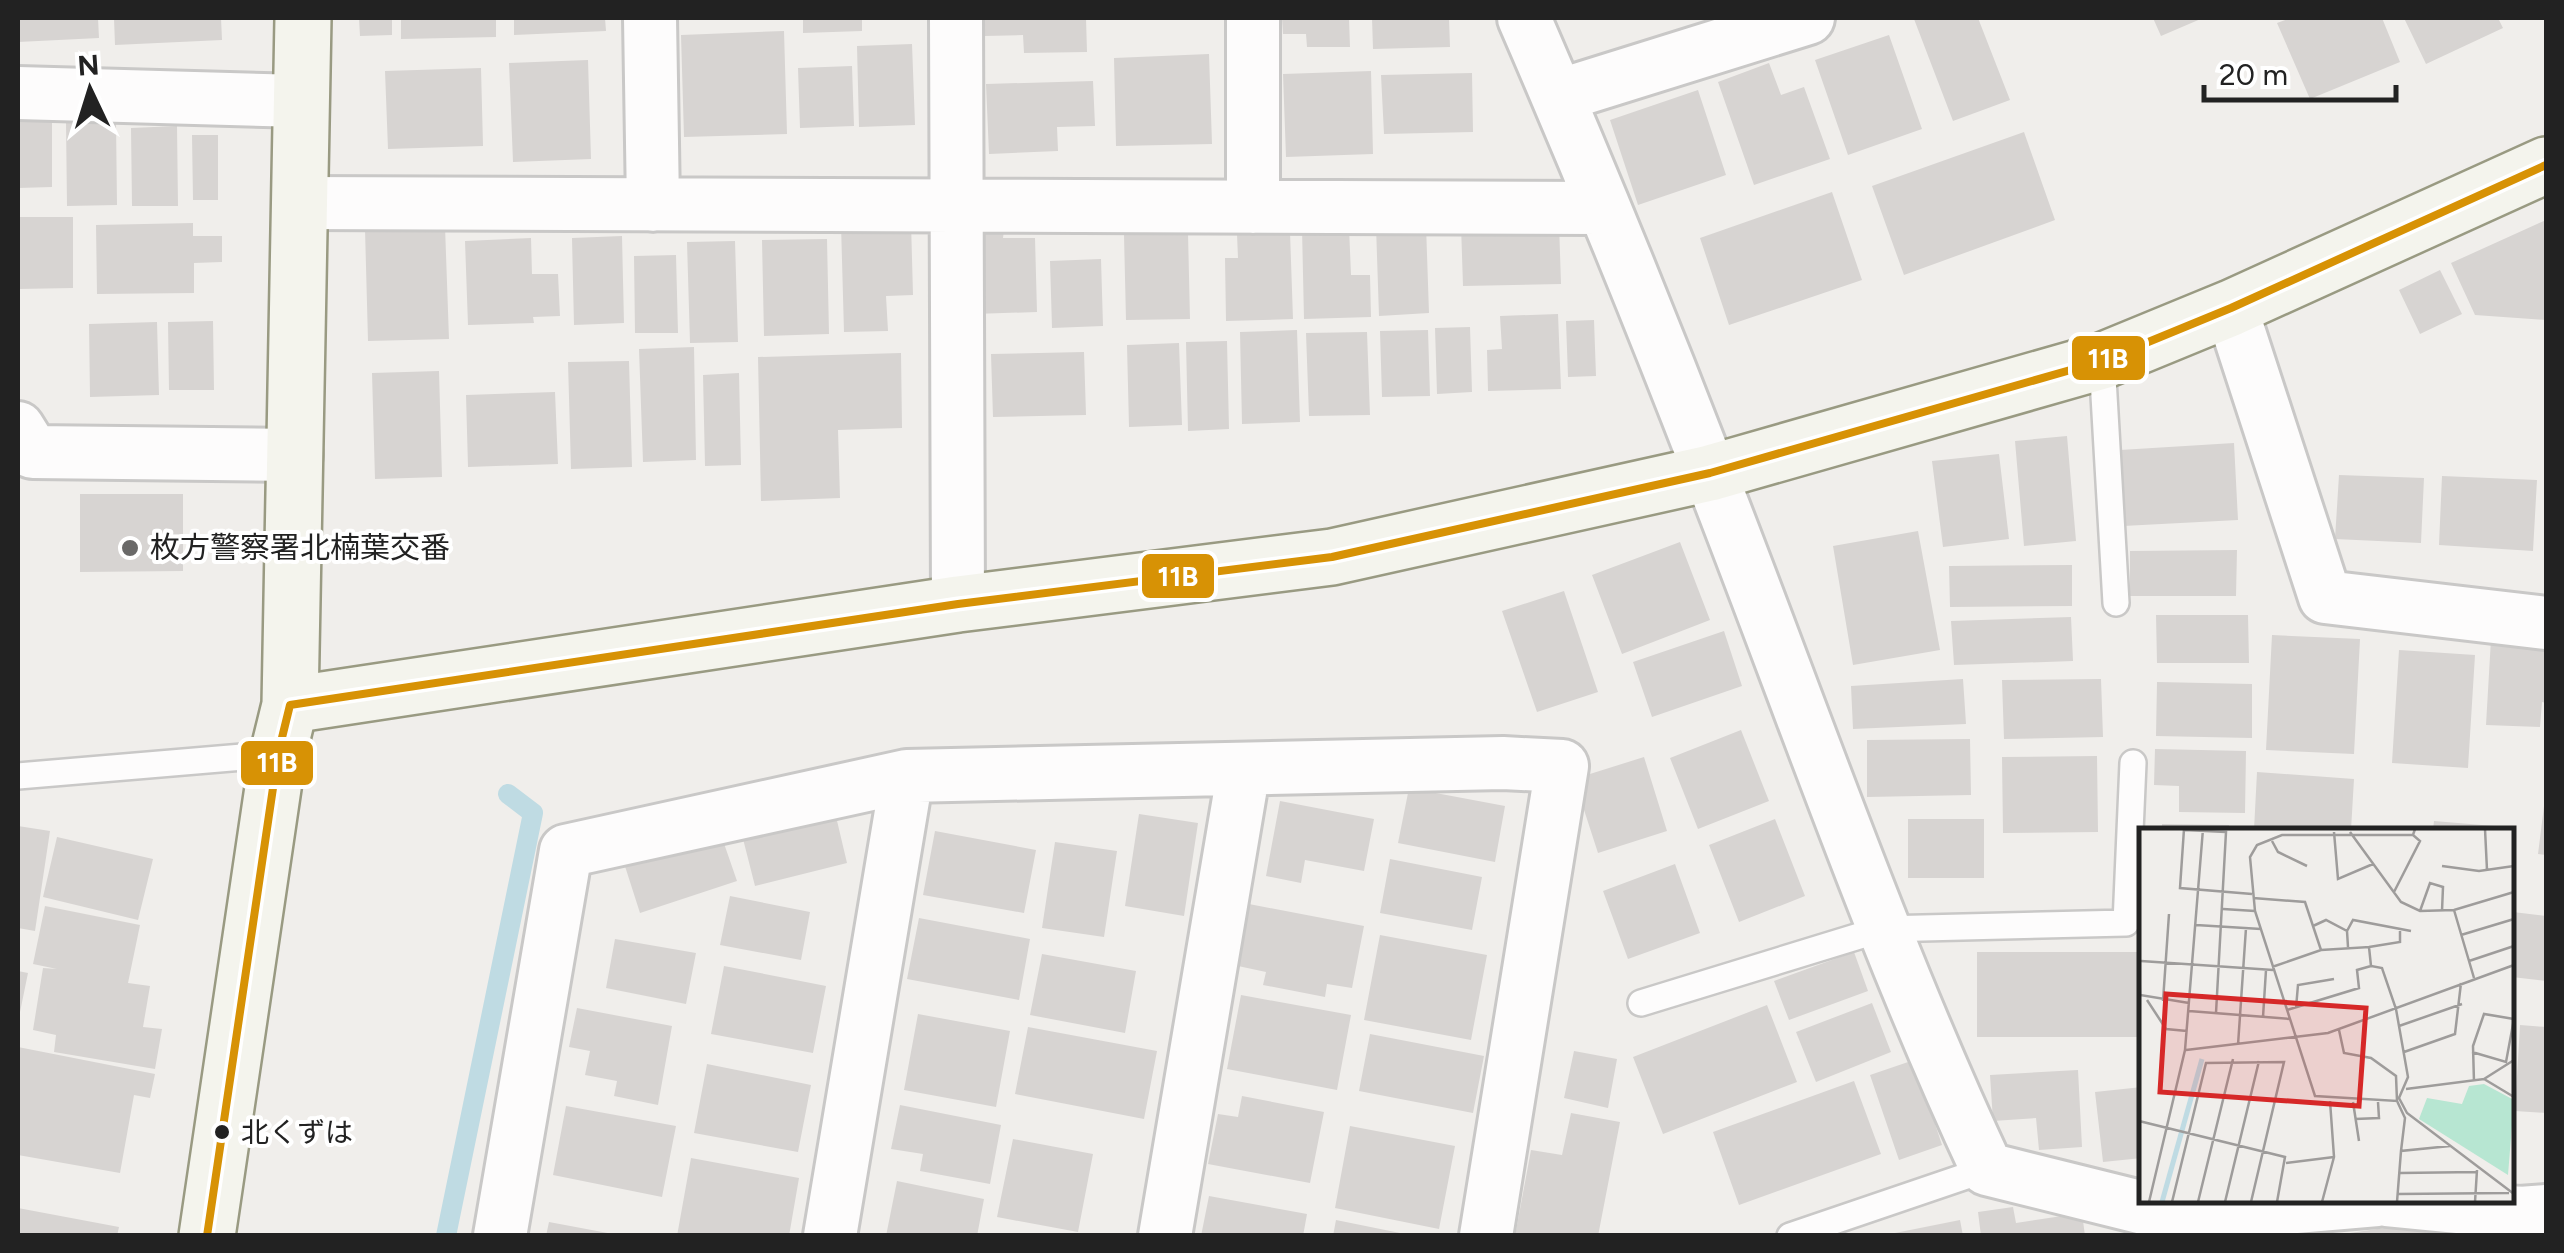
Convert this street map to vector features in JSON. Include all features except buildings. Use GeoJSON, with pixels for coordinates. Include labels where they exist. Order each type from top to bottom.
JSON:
{"type":"FeatureCollection","features":[{"type":"Feature","properties":{"kind":"street"},"geometry":{"type":"LineString","coordinates":[[207,1236],[284,730],[296,455],[303,18]]}},
{"type":"Feature","properties":{"kind":"street"},"geometry":{"type":"LineString","coordinates":[[650,18],[653,205]]}},
{"type":"Feature","properties":{"kind":"street"},"geometry":{"type":"LineString","coordinates":[[956,18],[958,604]]}},
{"type":"Feature","properties":{"kind":"street"},"geometry":{"type":"LineString","coordinates":[[1254,18],[1254,207]]}},
{"type":"Feature","properties":{"kind":"street"},"geometry":{"type":"LineString","coordinates":[[1524,18],[1710,473],[1882,929],[1934,1056],[1987,1169],[2180,1226],[2354,1203]]}},
{"type":"Feature","properties":{"kind":"street"},"geometry":{"type":"LineString","coordinates":[[1558,96],[1672,39],[1808,18]]}},
{"type":"Feature","properties":{"kind":"street"},"geometry":{"type":"LineString","coordinates":[[18,93],[302,101]]}},
{"type":"Feature","properties":{"kind":"street"},"geometry":{"type":"LineString","coordinates":[[284,730],[958,604],[1332,557],[1710,473],[2102,361],[2231,308],[2546,165]]}},
{"type":"Feature","properties":{"kind":"street"},"geometry":{"type":"LineString","coordinates":[[300,203],[1604,208]]}},
{"type":"Feature","properties":{"kind":"street"},"geometry":{"type":"LineString","coordinates":[[2231,308],[2325,597],[2546,624]]}},
{"type":"Feature","properties":{"kind":"street"},"geometry":{"type":"LineString","coordinates":[[18,428],[33,452],[296,455]]}},
{"type":"Feature","properties":{"kind":"street"},"geometry":{"type":"LineString","coordinates":[[500,1236],[566,851],[907,776],[1562,766],[1486,1236]]}},
{"type":"Feature","properties":{"kind":"street"},"geometry":{"type":"LineString","coordinates":[[1165,1236],[1244,769]]}},
{"type":"Feature","properties":{"kind":"street"},"geometry":{"type":"LineString","coordinates":[[830,1236],[907,776]]}},
{"type":"Feature","properties":{"kind":"street"},"geometry":{"type":"LineString","coordinates":[[2399,1203],[2478,1222],[2546,1211]]}},
{"type":"Feature","properties":{"kind":"lane"},"geometry":{"type":"LineString","coordinates":[[2102,361],[2116,603]]}},
{"type":"Feature","properties":{"kind":"lane"},"geometry":{"type":"LineString","coordinates":[[18,776],[284,730]]}},
{"type":"Feature","properties":{"kind":"lane"},"geometry":{"type":"LineString","coordinates":[[1641,1004],[1882,929],[2126,922],[2133,763]]}},
{"type":"Feature","properties":{"kind":"lane"},"geometry":{"type":"LineString","coordinates":[[1790,1236],[1987,1169]]}},
{"type":"Feature","properties":{"kind":"waterway"},"geometry":{"type":"LineString","coordinates":[[446,1236],[533,813],[508,794]]}},
{"type":"Feature","properties":{"kind":"transit line","name":"11B"},"geometry":{"type":"LineString","coordinates":[[207,1236],[278,754],[290,705],[958,604],[1332,557],[1710,473],[2102,361],[2231,308],[2546,165]]}},
{"type":"Feature","properties":{"kind":"place","name":"枚方警察署北楠葉交番"},"geometry":{"type":"Point","coordinates":[130,548]}},
{"type":"Feature","properties":{"kind":"place","name":"北くずは"},"geometry":{"type":"Point","coordinates":[222,1132]}}]}
